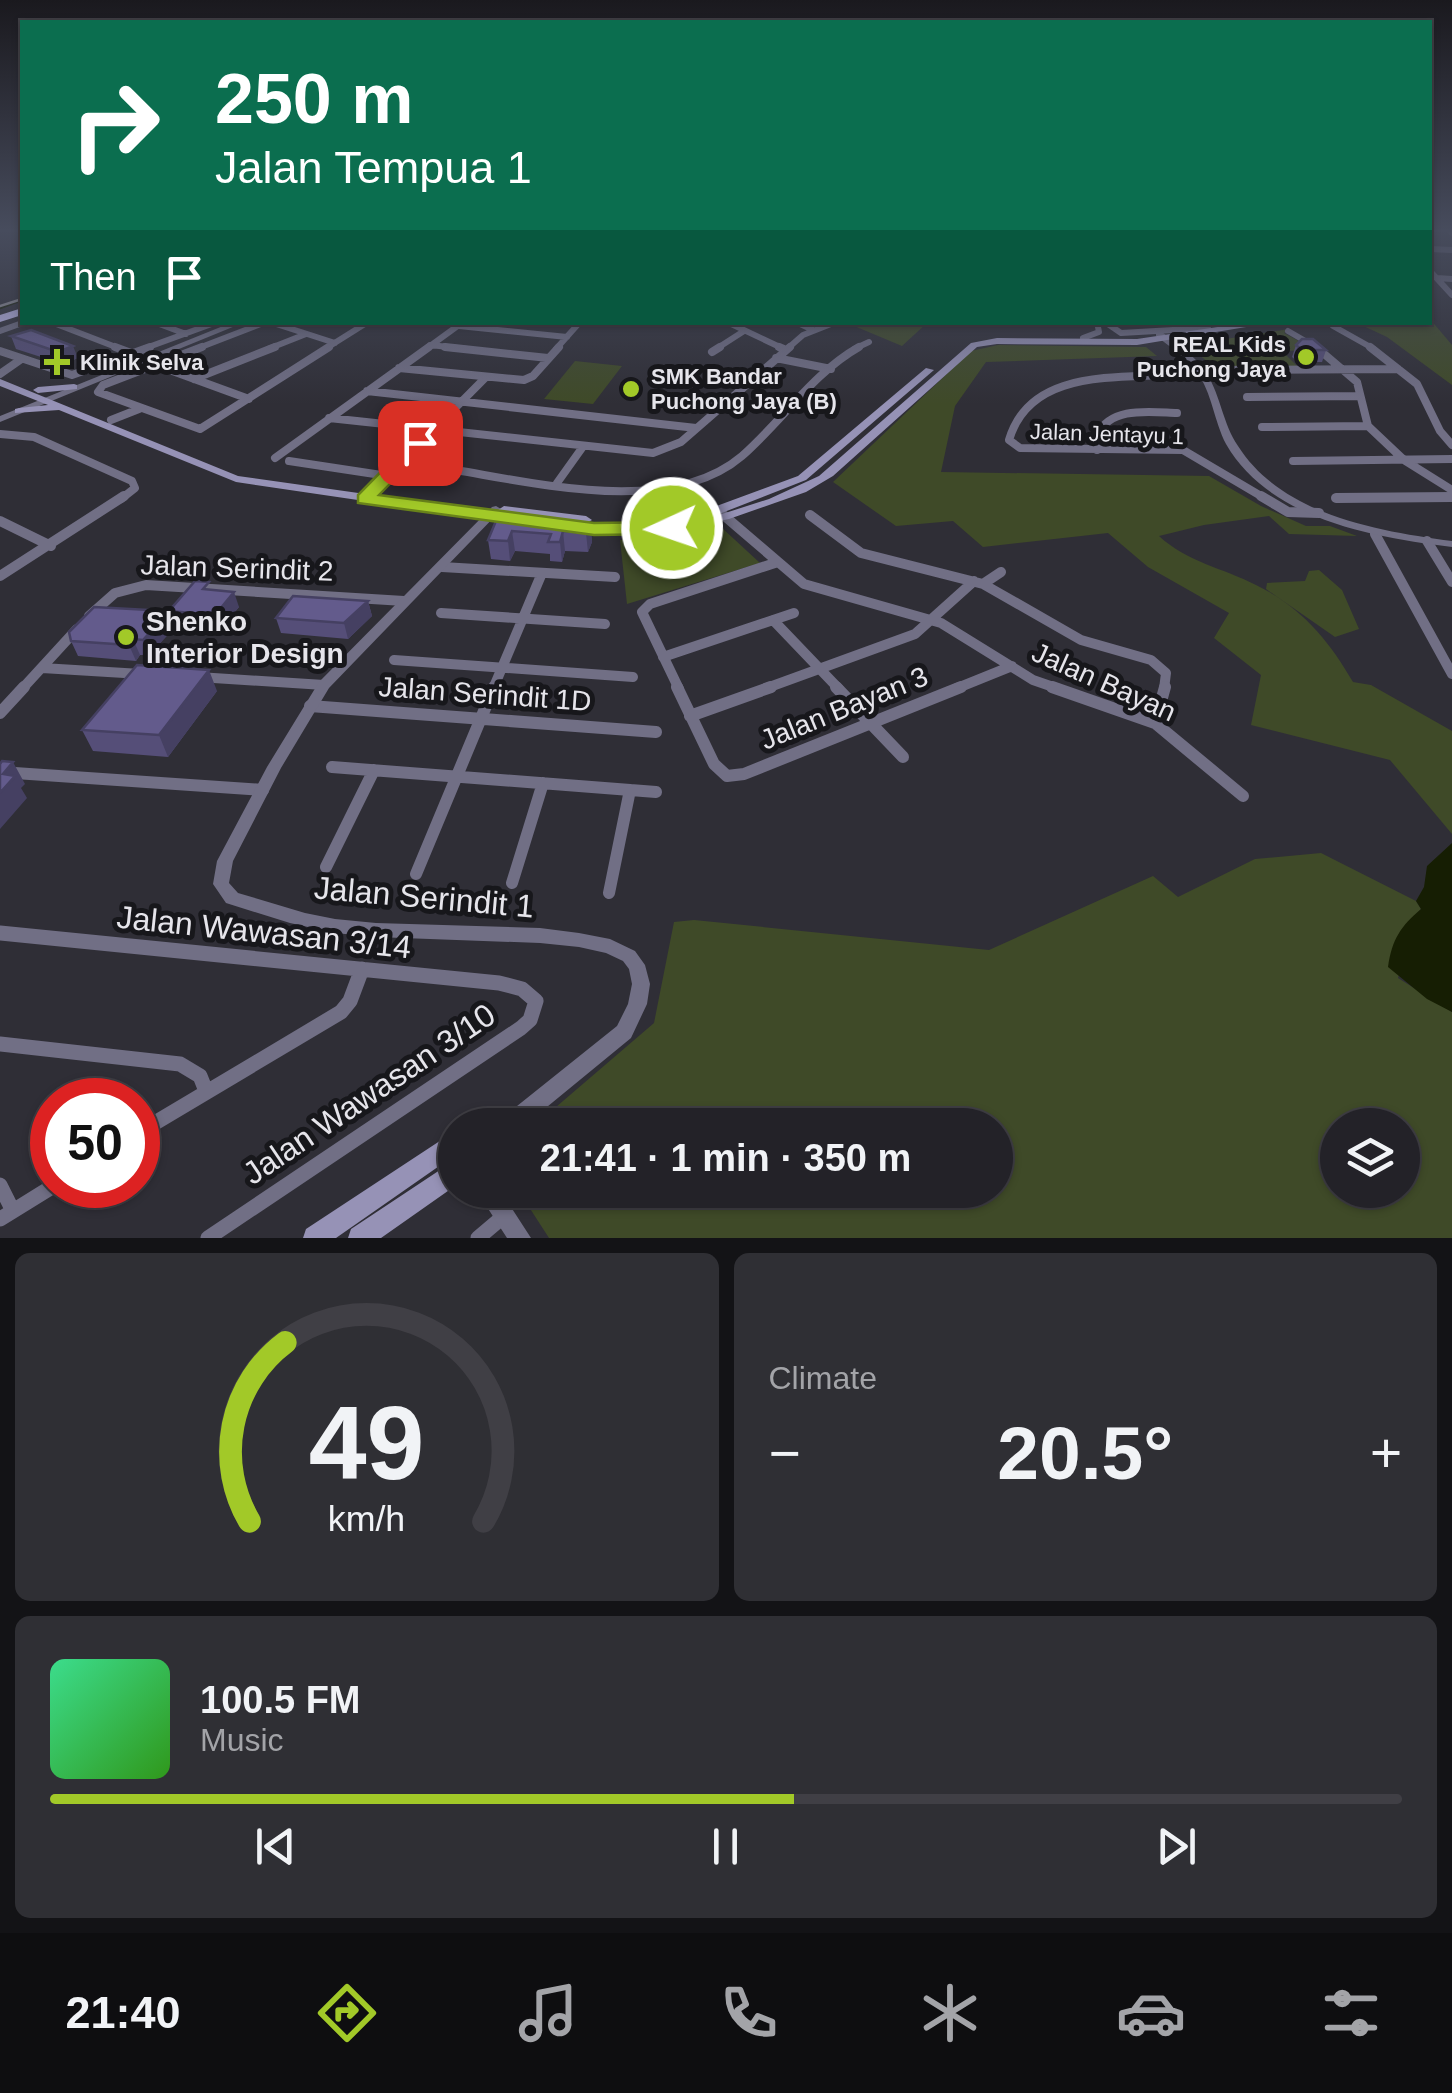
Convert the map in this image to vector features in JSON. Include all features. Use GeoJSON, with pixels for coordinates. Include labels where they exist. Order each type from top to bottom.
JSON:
{"type":"FeatureCollection","features":[{"type":"Feature","properties":{"kind":"main road"},"geometry":{"type":"LineString","coordinates":[[723,515],[821,465],[961,344],[994,337],[1162,337],[1223,325]]}},
{"type":"Feature","properties":{"kind":"main road"},"geometry":{"type":"LineString","coordinates":[[49,397],[236,479],[622,531],[672,528],[723,515],[821,480],[974,345],[1162,337],[1250,325]]}},
{"type":"Feature","properties":{"kind":"main road"},"geometry":{"type":"LineString","coordinates":[[0,377],[244,473],[368,496]]}},
{"type":"Feature","properties":{"kind":"main road"},"geometry":{"type":"LineString","coordinates":[[49,397],[74,387]]}},
{"type":"Feature","properties":{"kind":"main road"},"geometry":{"type":"LineString","coordinates":[[49,397],[74,387]]}},
{"type":"Feature","properties":{"kind":"main road"},"geometry":{"type":"LineString","coordinates":[[19,411],[49,408],[85,416]]}},
{"type":"Feature","properties":{"kind":"main road"},"geometry":{"type":"LineString","coordinates":[[316,1238],[438,1155]]}},
{"type":"Feature","properties":{"kind":"main road"},"geometry":{"type":"LineString","coordinates":[[360,1238],[438,1184]]}},
{"type":"Feature","properties":{"kind":"street"},"geometry":{"type":"LineString","coordinates":[[60,325],[132,354]]}},
{"type":"Feature","properties":{"kind":"street"},"geometry":{"type":"LineString","coordinates":[[162,325],[186,334]]}},
{"type":"Feature","properties":{"kind":"street"},"geometry":{"type":"LineString","coordinates":[[0,351],[59,374],[77,374],[209,325]]}},
{"type":"Feature","properties":{"kind":"street"},"geometry":{"type":"LineString","coordinates":[[74,387],[232,325]]}},
{"type":"Feature","properties":{"kind":"street"},"geometry":{"type":"LineString","coordinates":[[260,325],[103,385],[98,392],[200,429],[364,325]]}},
{"type":"Feature","properties":{"kind":"street"},"geometry":{"type":"LineString","coordinates":[[278,325],[335,344]]}},
{"type":"Feature","properties":{"kind":"street"},"geometry":{"type":"LineString","coordinates":[[275,458],[459,325]]}},
{"type":"Feature","properties":{"kind":"street"},"geometry":{"type":"LineString","coordinates":[[468,325],[568,337]]}},
{"type":"Feature","properties":{"kind":"street"},"geometry":{"type":"LineString","coordinates":[[399,368],[529,378],[578,325]]}},
{"type":"Feature","properties":{"kind":"street"},"geometry":{"type":"LineString","coordinates":[[732,325],[786,350]]}},
{"type":"Feature","properties":{"kind":"street"},"geometry":{"type":"LineString","coordinates":[[802,325],[813,330]]}},
{"type":"Feature","properties":{"kind":"street"},"geometry":{"type":"LineString","coordinates":[[329,418],[653,453],[674,446],[786,350],[813,330],[827,325]]}},
{"type":"Feature","properties":{"kind":"street"},"geometry":{"type":"LineString","coordinates":[[1083,338],[1099,332],[1100,325]]}},
{"type":"Feature","properties":{"kind":"street"},"geometry":{"type":"LineString","coordinates":[[1106,325],[1121,334],[1208,328]]}},
{"type":"Feature","properties":{"kind":"street"},"geometry":{"type":"LineString","coordinates":[[1332,326],[1363,342],[1417,384],[1437,432],[1452,445]]}},
{"type":"Feature","properties":{"kind":"street"},"geometry":{"type":"LineString","coordinates":[[712,352],[744,331]]}},
{"type":"Feature","properties":{"kind":"street"},"geometry":{"type":"LineString","coordinates":[[1288,331],[1313,344],[1356,382],[1368,426],[1404,460],[1452,494]]}},
{"type":"Feature","properties":{"kind":"street"},"geometry":{"type":"LineString","coordinates":[[194,379],[306,334]]}},
{"type":"Feature","properties":{"kind":"street"},"geometry":{"type":"LineString","coordinates":[[1162,337],[1200,370],[1228,438],[1242,460],[1278,490],[1319,513],[1375,534],[1452,544]]}},
{"type":"Feature","properties":{"kind":"street"},"geometry":{"type":"LineString","coordinates":[[437,467],[653,489],[716,474],[745,453],[852,350],[869,342]]}},
{"type":"Feature","properties":{"kind":"street"},"geometry":{"type":"LineString","coordinates":[[430,346],[548,358]]}},
{"type":"Feature","properties":{"kind":"street"},"geometry":{"type":"LineString","coordinates":[[776,358],[830,370]]}},
{"type":"Feature","properties":{"kind":"street"},"geometry":{"type":"LineString","coordinates":[[0,362],[18,359]]}},
{"type":"Feature","properties":{"kind":"street"},"geometry":{"type":"LineString","coordinates":[[0,377],[18,359]]}},
{"type":"Feature","properties":{"kind":"street"},"geometry":{"type":"LineString","coordinates":[[155,364],[249,399]]}},
{"type":"Feature","properties":{"kind":"street"},"geometry":{"type":"LineString","coordinates":[[1200,370],[1398,369]]}},
{"type":"Feature","properties":{"kind":"street","name":"Jalan Jentayu 1"},"geometry":{"type":"LineString","coordinates":[[1167,375],[1085,380],[1054,389],[1024,408],[1013,421],[1009,440],[1015,448],[1183,450],[1288,512],[1319,513]]}},
{"type":"Feature","properties":{"kind":"street"},"geometry":{"type":"LineString","coordinates":[[368,496],[486,377]]}},
{"type":"Feature","properties":{"kind":"street"},"geometry":{"type":"LineString","coordinates":[[367,391],[696,428]]}},
{"type":"Feature","properties":{"kind":"street"},"geometry":{"type":"LineString","coordinates":[[1248,396],[1360,396]]}},
{"type":"Feature","properties":{"kind":"street"},"geometry":{"type":"LineString","coordinates":[[0,419],[49,397]]}},
{"type":"Feature","properties":{"kind":"street"},"geometry":{"type":"LineString","coordinates":[[111,420],[139,408]]}},
{"type":"Feature","properties":{"kind":"street"},"geometry":{"type":"LineString","coordinates":[[1097,450],[1094,436],[1116,415],[1178,413]]}},
{"type":"Feature","properties":{"kind":"street"},"geometry":{"type":"LineString","coordinates":[[1262,427],[1368,426]]}},
{"type":"Feature","properties":{"kind":"street"},"geometry":{"type":"LineString","coordinates":[[0,434],[34,436],[134,484],[131,492],[0,576]]}},
{"type":"Feature","properties":{"kind":"street"},"geometry":{"type":"LineString","coordinates":[[557,482],[582,448]]}},
{"type":"Feature","properties":{"kind":"street"},"geometry":{"type":"LineString","coordinates":[[1004,453],[1015,448]]}},
{"type":"Feature","properties":{"kind":"street"},"geometry":{"type":"LineString","coordinates":[[1293,462],[1452,460]]}},
{"type":"Feature","properties":{"kind":"street"},"geometry":{"type":"LineString","coordinates":[[290,461],[388,476]]}},
{"type":"Feature","properties":{"kind":"street"},"geometry":{"type":"LineString","coordinates":[[1336,498],[1452,494]]}},
{"type":"Feature","properties":{"kind":"street","name":"Jalan Serindit 1"},"geometry":{"type":"LineString","coordinates":[[493,512],[324,685],[221,874],[224,892],[232,898],[348,928],[598,943],[616,948],[639,968],[640,998],[624,1032],[531,1108]]}},
{"type":"Feature","properties":{"kind":"street"},"geometry":{"type":"LineString","coordinates":[[810,514],[861,553],[978,582],[1082,640],[1160,665],[1167,679],[1155,722]]}},
{"type":"Feature","properties":{"kind":"street","name":"Jalan Bayan"},"geometry":{"type":"LineString","coordinates":[[723,515],[820,592],[934,621],[1047,686],[1155,722],[1243,796]]}},
{"type":"Feature","properties":{"kind":"street"},"geometry":{"type":"LineString","coordinates":[[0,520],[51,546]]}},
{"type":"Feature","properties":{"kind":"street"},"geometry":{"type":"LineString","coordinates":[[1375,534],[1452,674]]}},
{"type":"Feature","properties":{"kind":"street"},"geometry":{"type":"LineString","coordinates":[[1427,541],[1452,582]]}},
{"type":"Feature","properties":{"kind":"street"},"geometry":{"type":"LineString","coordinates":[[778,562],[644,608],[642,617],[690,716],[898,642],[934,621],[978,582],[1000,572]]}},
{"type":"Feature","properties":{"kind":"street"},"geometry":{"type":"LineString","coordinates":[[442,567],[615,577]]}},
{"type":"Feature","properties":{"kind":"street"},"geometry":{"type":"LineString","coordinates":[[416,874],[542,572]]}},
{"type":"Feature","properties":{"kind":"street","name":"Jalan Serindit 2"},"geometry":{"type":"LineString","coordinates":[[0,712],[102,601],[134,587],[158,585],[404,601]]}},
{"type":"Feature","properties":{"kind":"street"},"geometry":{"type":"LineString","coordinates":[[441,613],[605,624]]}},
{"type":"Feature","properties":{"kind":"street"},"geometry":{"type":"LineString","coordinates":[[663,657],[794,614]]}},
{"type":"Feature","properties":{"kind":"street"},"geometry":{"type":"LineString","coordinates":[[773,620],[903,757]]}},
{"type":"Feature","properties":{"kind":"street"},"geometry":{"type":"LineString","coordinates":[[394,660],[633,676]]}},
{"type":"Feature","properties":{"kind":"street","name":"Jalan Bayan 3"},"geometry":{"type":"LineString","coordinates":[[690,716],[719,772],[734,776],[874,724],[1012,666]]}},
{"type":"Feature","properties":{"kind":"street"},"geometry":{"type":"LineString","coordinates":[[42,668],[160,675]]}},
{"type":"Feature","properties":{"kind":"street"},"geometry":{"type":"LineString","coordinates":[[180,676],[324,685]]}},
{"type":"Feature","properties":{"kind":"street","name":"Jalan Serindit 1D"},"geometry":{"type":"LineString","coordinates":[[310,706],[656,732]]}},
{"type":"Feature","properties":{"kind":"street"},"geometry":{"type":"LineString","coordinates":[[332,767],[656,792]]}},
{"type":"Feature","properties":{"kind":"street"},"geometry":{"type":"LineString","coordinates":[[326,867],[374,770]]}},
{"type":"Feature","properties":{"kind":"street"},"geometry":{"type":"LineString","coordinates":[[0,772],[264,790]]}},
{"type":"Feature","properties":{"kind":"street"},"geometry":{"type":"LineString","coordinates":[[512,883],[543,784]]}},
{"type":"Feature","properties":{"kind":"street"},"geometry":{"type":"LineString","coordinates":[[609,893],[630,790]]}},
{"type":"Feature","properties":{"kind":"street","name":"Jalan Wawasan 3/14"},"geometry":{"type":"LineString","coordinates":[[0,933],[499,982],[522,989]]}},
{"type":"Feature","properties":{"kind":"street"},"geometry":{"type":"LineString","coordinates":[[160,1119],[341,1012],[350,1001],[362,969]]}},
{"type":"Feature","properties":{"kind":"street","name":"Jalan Wawasan 3/10"},"geometry":{"type":"LineString","coordinates":[[208,1238],[521,1028],[530,1020],[536,1001],[522,989]]}},
{"type":"Feature","properties":{"kind":"street"},"geometry":{"type":"LineString","coordinates":[[0,1044],[180,1064],[200,1076],[206,1091]]}},
{"type":"Feature","properties":{"kind":"street"},"geometry":{"type":"LineString","coordinates":[[0,1185],[10,1199],[6,1215]]}},
{"type":"Feature","properties":{"kind":"street"},"geometry":{"type":"LineString","coordinates":[[6,1215],[30,1200]]}},
{"type":"Feature","properties":{"kind":"street"},"geometry":{"type":"LineString","coordinates":[[500,1208],[520,1238]]}},
{"type":"Feature","properties":{"kind":"street"},"geometry":{"type":"LineString","coordinates":[[478,1238],[505,1216]]}},
{"type":"Feature","properties":{"kind":"shaded area"},"geometry":{"type":"Polygon","coordinates":[[[1432,321],[1452,345],[1452,385],[1387,337],[1361,325],[1432,325],[1432,321]]]}},
{"type":"Feature","properties":{"kind":"shaded area"},"geometry":{"type":"Polygon","coordinates":[[[852,325],[925,325],[902,346],[852,325]]]}},
{"type":"Feature","properties":{"kind":"shaded area"},"geometry":{"type":"Polygon","coordinates":[[[1289,329],[1284,333],[1315,350],[1282,351],[1298,367],[1214,367],[1187,345],[1289,329]]]}},
{"type":"Feature","properties":{"kind":"shaded area"},"geometry":{"type":"Polygon","coordinates":[[[998,345],[1146,347],[1157,356],[986,362],[955,406],[941,472],[1209,476],[1306,526],[1330,526],[1357,536],[1289,534],[1269,516],[1159,536],[1181,552],[1272,593],[1323,638],[1353,682],[1371,685],[1452,731],[1452,834],[1390,760],[1251,725],[1261,675],[1214,638],[1229,613],[1148,567],[1108,533],[983,547],[953,521],[896,526],[833,482],[971,351],[998,345]]]}},
{"type":"Feature","properties":{"kind":"shaded area"},"geometry":{"type":"Polygon","coordinates":[[[575,361],[622,366],[593,404],[544,399],[575,361]]]}},
{"type":"Feature","properties":{"kind":"shaded area"},"geometry":{"type":"Polygon","coordinates":[[[721,527],[760,563],[627,604],[620,540],[693,536],[721,527]]]}},
{"type":"Feature","properties":{"kind":"shaded area"},"geometry":{"type":"Polygon","coordinates":[[[1319,570],[1342,590],[1359,629],[1335,637],[1266,589],[1267,583],[1305,581],[1309,571],[1319,570]]]}},
{"type":"Feature","properties":{"kind":"shaded area"},"geometry":{"type":"Polygon","coordinates":[[[1452,843],[1452,1012],[1427,999],[1388,967],[1398,934],[1421,909],[1416,901],[1424,887],[1427,866],[1452,843]]]}},
{"type":"Feature","properties":{"kind":"shaded area"},"geometry":{"type":"Polygon","coordinates":[[[1321,853],[1416,901],[1421,909],[1416,914],[1398,978],[1452,1012],[1452,1238],[549,1238],[530,1208],[1013,1208],[1013,1108],[555,1108],[654,1023],[674,922],[694,920],[989,950],[1153,876],[1178,897],[1255,859],[1321,853]]]}},
{"type":"Feature","properties":{"kind":"building"},"geometry":{"type":"Polygon","coordinates":[[[31,330],[73,346],[58,352],[11,336],[31,330]]]}},
{"type":"Feature","properties":{"kind":"building"},"geometry":{"type":"Polygon","coordinates":[[[1302,339],[1313,339],[1326,350],[1302,350],[1296,345],[1302,339]]]}},
{"type":"Feature","properties":{"kind":"building"},"geometry":{"type":"Polygon","coordinates":[[[498,516],[590,523],[586,533],[563,531],[560,542],[548,542],[551,534],[512,531],[508,541],[488,540],[498,516]]]}},
{"type":"Feature","properties":{"kind":"building"},"geometry":{"type":"Polygon","coordinates":[[[195,581],[209,582],[203,589],[234,592],[215,615],[169,611],[195,581]]]}},
{"type":"Feature","properties":{"kind":"building"},"geometry":{"type":"Polygon","coordinates":[[[293,596],[368,601],[344,623],[276,618],[293,596]]]}},
{"type":"Feature","properties":{"kind":"building"},"geometry":{"type":"Polygon","coordinates":[[[94,607],[169,611],[143,640],[133,639],[129,645],[71,641],[69,632],[94,607]]]}},
{"type":"Feature","properties":{"kind":"building"},"geometry":{"type":"Polygon","coordinates":[[[137,665],[209,670],[159,735],[82,730],[137,665]]]}},
{"type":"Feature","properties":{"kind":"building"},"geometry":{"type":"Polygon","coordinates":[[[13,762],[3,774],[15,776],[0,793],[0,764],[13,762]]]}},
{"type":"Feature","properties":{"kind":"waterway"},"geometry":{"type":"LineString","coordinates":[[0,308],[20,301]]}},
{"type":"Feature","properties":{"kind":"tram line"},"geometry":{"type":"LineString","coordinates":[[0,306],[20,300]]}},
{"type":"Feature","properties":{"kind":"place","name":"REAL Kids Puchong Jaya"},"geometry":{"type":"Point","coordinates":[1306,357]}},
{"type":"Feature","properties":{"kind":"place","name":"Klinik Selva"},"geometry":{"type":"Point","coordinates":[57,362]}},
{"type":"Feature","properties":{"kind":"place","name":"SMK Bandar Puchong Jaya (B)"},"geometry":{"type":"Point","coordinates":[631,389]}},
{"type":"Feature","properties":{"kind":"place","name":"Shenko Interior Design"},"geometry":{"type":"Point","coordinates":[126,637]}},
{"type":"Feature","properties":{"kind":"route"},"geometry":{"type":"LineString","coordinates":[[420,443],[364,499],[594,529],[672,528]]}}]}
